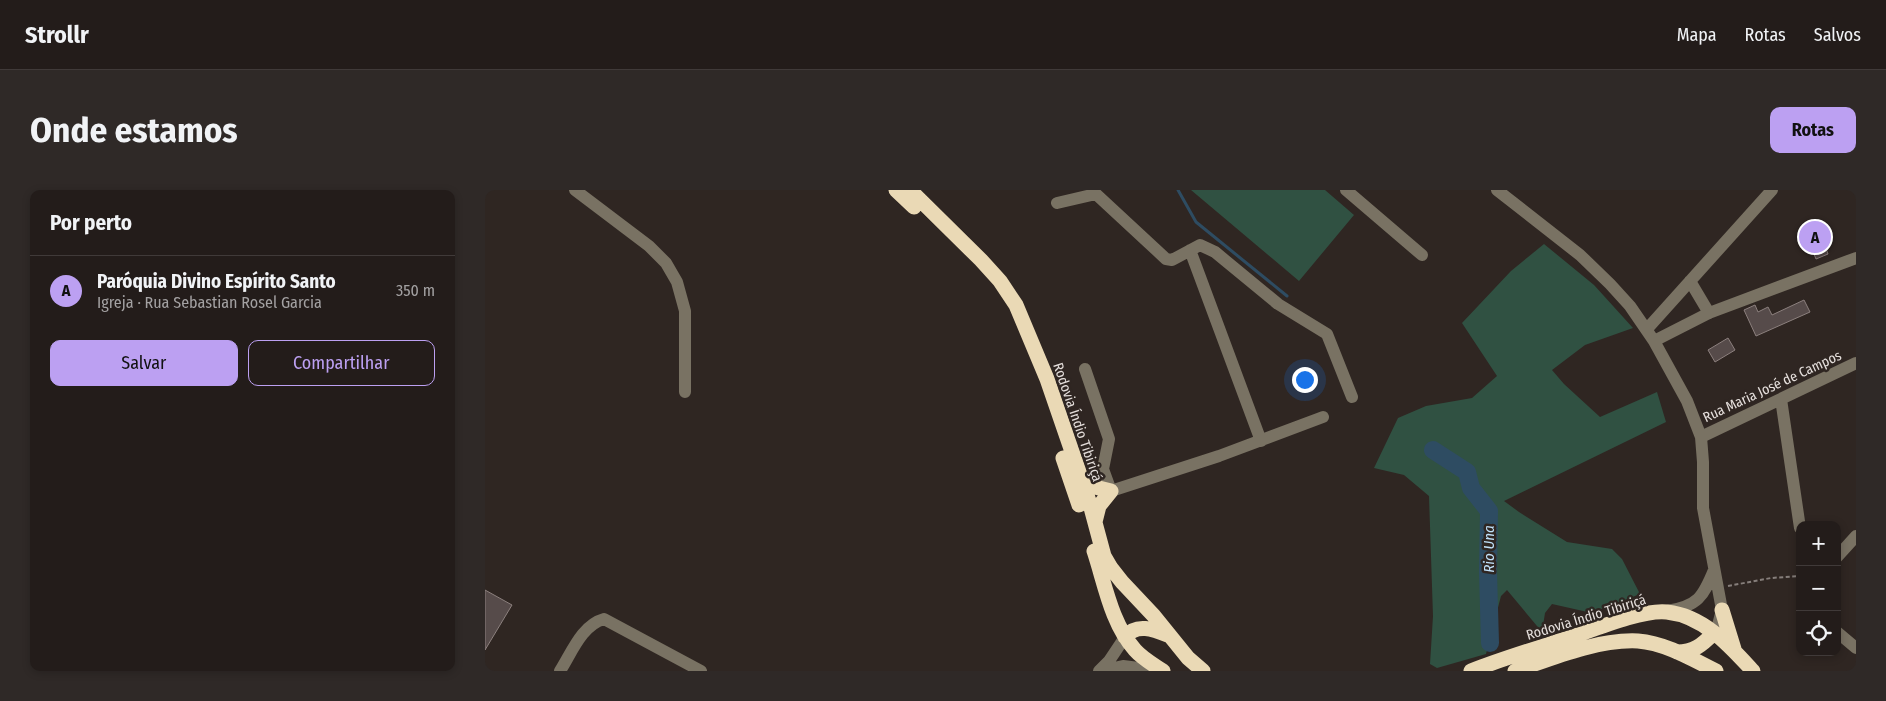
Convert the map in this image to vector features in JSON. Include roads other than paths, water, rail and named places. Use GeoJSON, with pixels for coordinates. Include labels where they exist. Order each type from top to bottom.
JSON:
{"type":"FeatureCollection","features":[{"type":"Feature","properties":{"kind":"highway","name":"Rodovia Índio Tibiriçá"},"geometry":{"type":"LineString","coordinates":[[896,190],[982,274],[999,294],[1013,318],[1030,360],[1076,494],[1117,622],[1125,637],[1136,651],[1163,671]]}},
{"type":"Feature","properties":{"kind":"highway","name":"Rodovia Índio Tibiriçá"},"geometry":{"type":"LineString","coordinates":[[910,190],[981,260],[1000,281],[1016,305],[1047,379],[1105,556],[1111,568],[1188,658],[1203,671]]}},
{"type":"Feature","properties":{"kind":"highway"},"geometry":{"type":"LineString","coordinates":[[1081,478],[1095,487],[1111,491],[1099,506],[1095,523]]}},
{"type":"Feature","properties":{"kind":"highway"},"geometry":{"type":"LineString","coordinates":[[1722,610],[1735,651]]}},
{"type":"Feature","properties":{"kind":"highway","name":"Rodovia Índio Tibiriçá"},"geometry":{"type":"LineString","coordinates":[[1471,671],[1634,616],[1665,612],[1695,620],[1735,651],[1753,671]]}},
{"type":"Feature","properties":{"kind":"highway"},"geometry":{"type":"LineString","coordinates":[[1125,637],[1129,632],[1144,628],[1171,637]]}},
{"type":"Feature","properties":{"kind":"highway"},"geometry":{"type":"LineString","coordinates":[[1675,652],[1696,649],[1714,633]]}},
{"type":"Feature","properties":{"kind":"highway"},"geometry":{"type":"LineString","coordinates":[[1515,671],[1567,653],[1617,642],[1638,641],[1675,652],[1716,671]]}},
{"type":"Feature","properties":{"kind":"street"},"geometry":{"type":"LineString","coordinates":[[575,190],[649,246],[666,263],[677,282],[685,311],[685,392]]}},
{"type":"Feature","properties":{"kind":"street"},"geometry":{"type":"LineString","coordinates":[[1346,190],[1422,255]]}},
{"type":"Feature","properties":{"kind":"street"},"geometry":{"type":"LineString","coordinates":[[1497,190],[1513,195],[1580,255],[1630,306],[1647,329],[1687,402],[1701,437],[1703,508],[1722,610],[1714,633]]}},
{"type":"Feature","properties":{"kind":"street"},"geometry":{"type":"LineString","coordinates":[[1647,329],[1771,190]]}},
{"type":"Feature","properties":{"kind":"street"},"geometry":{"type":"LineString","coordinates":[[1057,203],[1094,192],[1166,259],[1172,260],[1200,245],[1215,252],[1278,304],[1327,334],[1352,397]]}},
{"type":"Feature","properties":{"kind":"street"},"geometry":{"type":"LineString","coordinates":[[1190,250],[1261,441]]}},
{"type":"Feature","properties":{"kind":"street"},"geometry":{"type":"LineString","coordinates":[[1654,341],[1709,313],[1856,258]]}},
{"type":"Feature","properties":{"kind":"street"},"geometry":{"type":"LineString","coordinates":[[1691,281],[1709,313]]}},
{"type":"Feature","properties":{"kind":"street","name":"Rua Maria José de Campos"},"geometry":{"type":"LineString","coordinates":[[1701,437],[1856,363]]}},
{"type":"Feature","properties":{"kind":"street"},"geometry":{"type":"LineString","coordinates":[[1085,369],[1109,439],[1103,468],[1111,491],[1261,441],[1323,416]]}},
{"type":"Feature","properties":{"kind":"street"},"geometry":{"type":"LineString","coordinates":[[1781,399],[1799,521]]}},
{"type":"Feature","properties":{"kind":"street"},"geometry":{"type":"LineString","coordinates":[[1841,553],[1856,536]]}},
{"type":"Feature","properties":{"kind":"street"},"geometry":{"type":"LineString","coordinates":[[1665,612],[1696,602],[1704,592],[1714,570]]}},
{"type":"Feature","properties":{"kind":"street"},"geometry":{"type":"LineString","coordinates":[[560,671],[585,631],[595,622],[604,619],[701,671]]}},
{"type":"Feature","properties":{"kind":"street"},"geometry":{"type":"LineString","coordinates":[[1841,635],[1856,648]]}},
{"type":"Feature","properties":{"kind":"street"},"geometry":{"type":"LineString","coordinates":[[1100,671],[1125,637]]}},
{"type":"Feature","properties":{"kind":"street"},"geometry":{"type":"LineString","coordinates":[[1100,671],[1123,666],[1163,671]]}},
{"type":"Feature","properties":{"kind":"waterway"},"geometry":{"type":"LineString","coordinates":[[1178,190],[1196,222],[1287,296]]}},
{"type":"Feature","properties":{"kind":"waterway","name":"Rio Una"},"geometry":{"type":"LineString","coordinates":[[1433,450],[1467,472],[1471,488],[1489,511],[1490,643]]}},
{"type":"Feature","properties":{"kind":"place","name":"Paróquia Divino Espírito Santo"},"geometry":{"type":"Point","coordinates":[1815,237]}}]}
